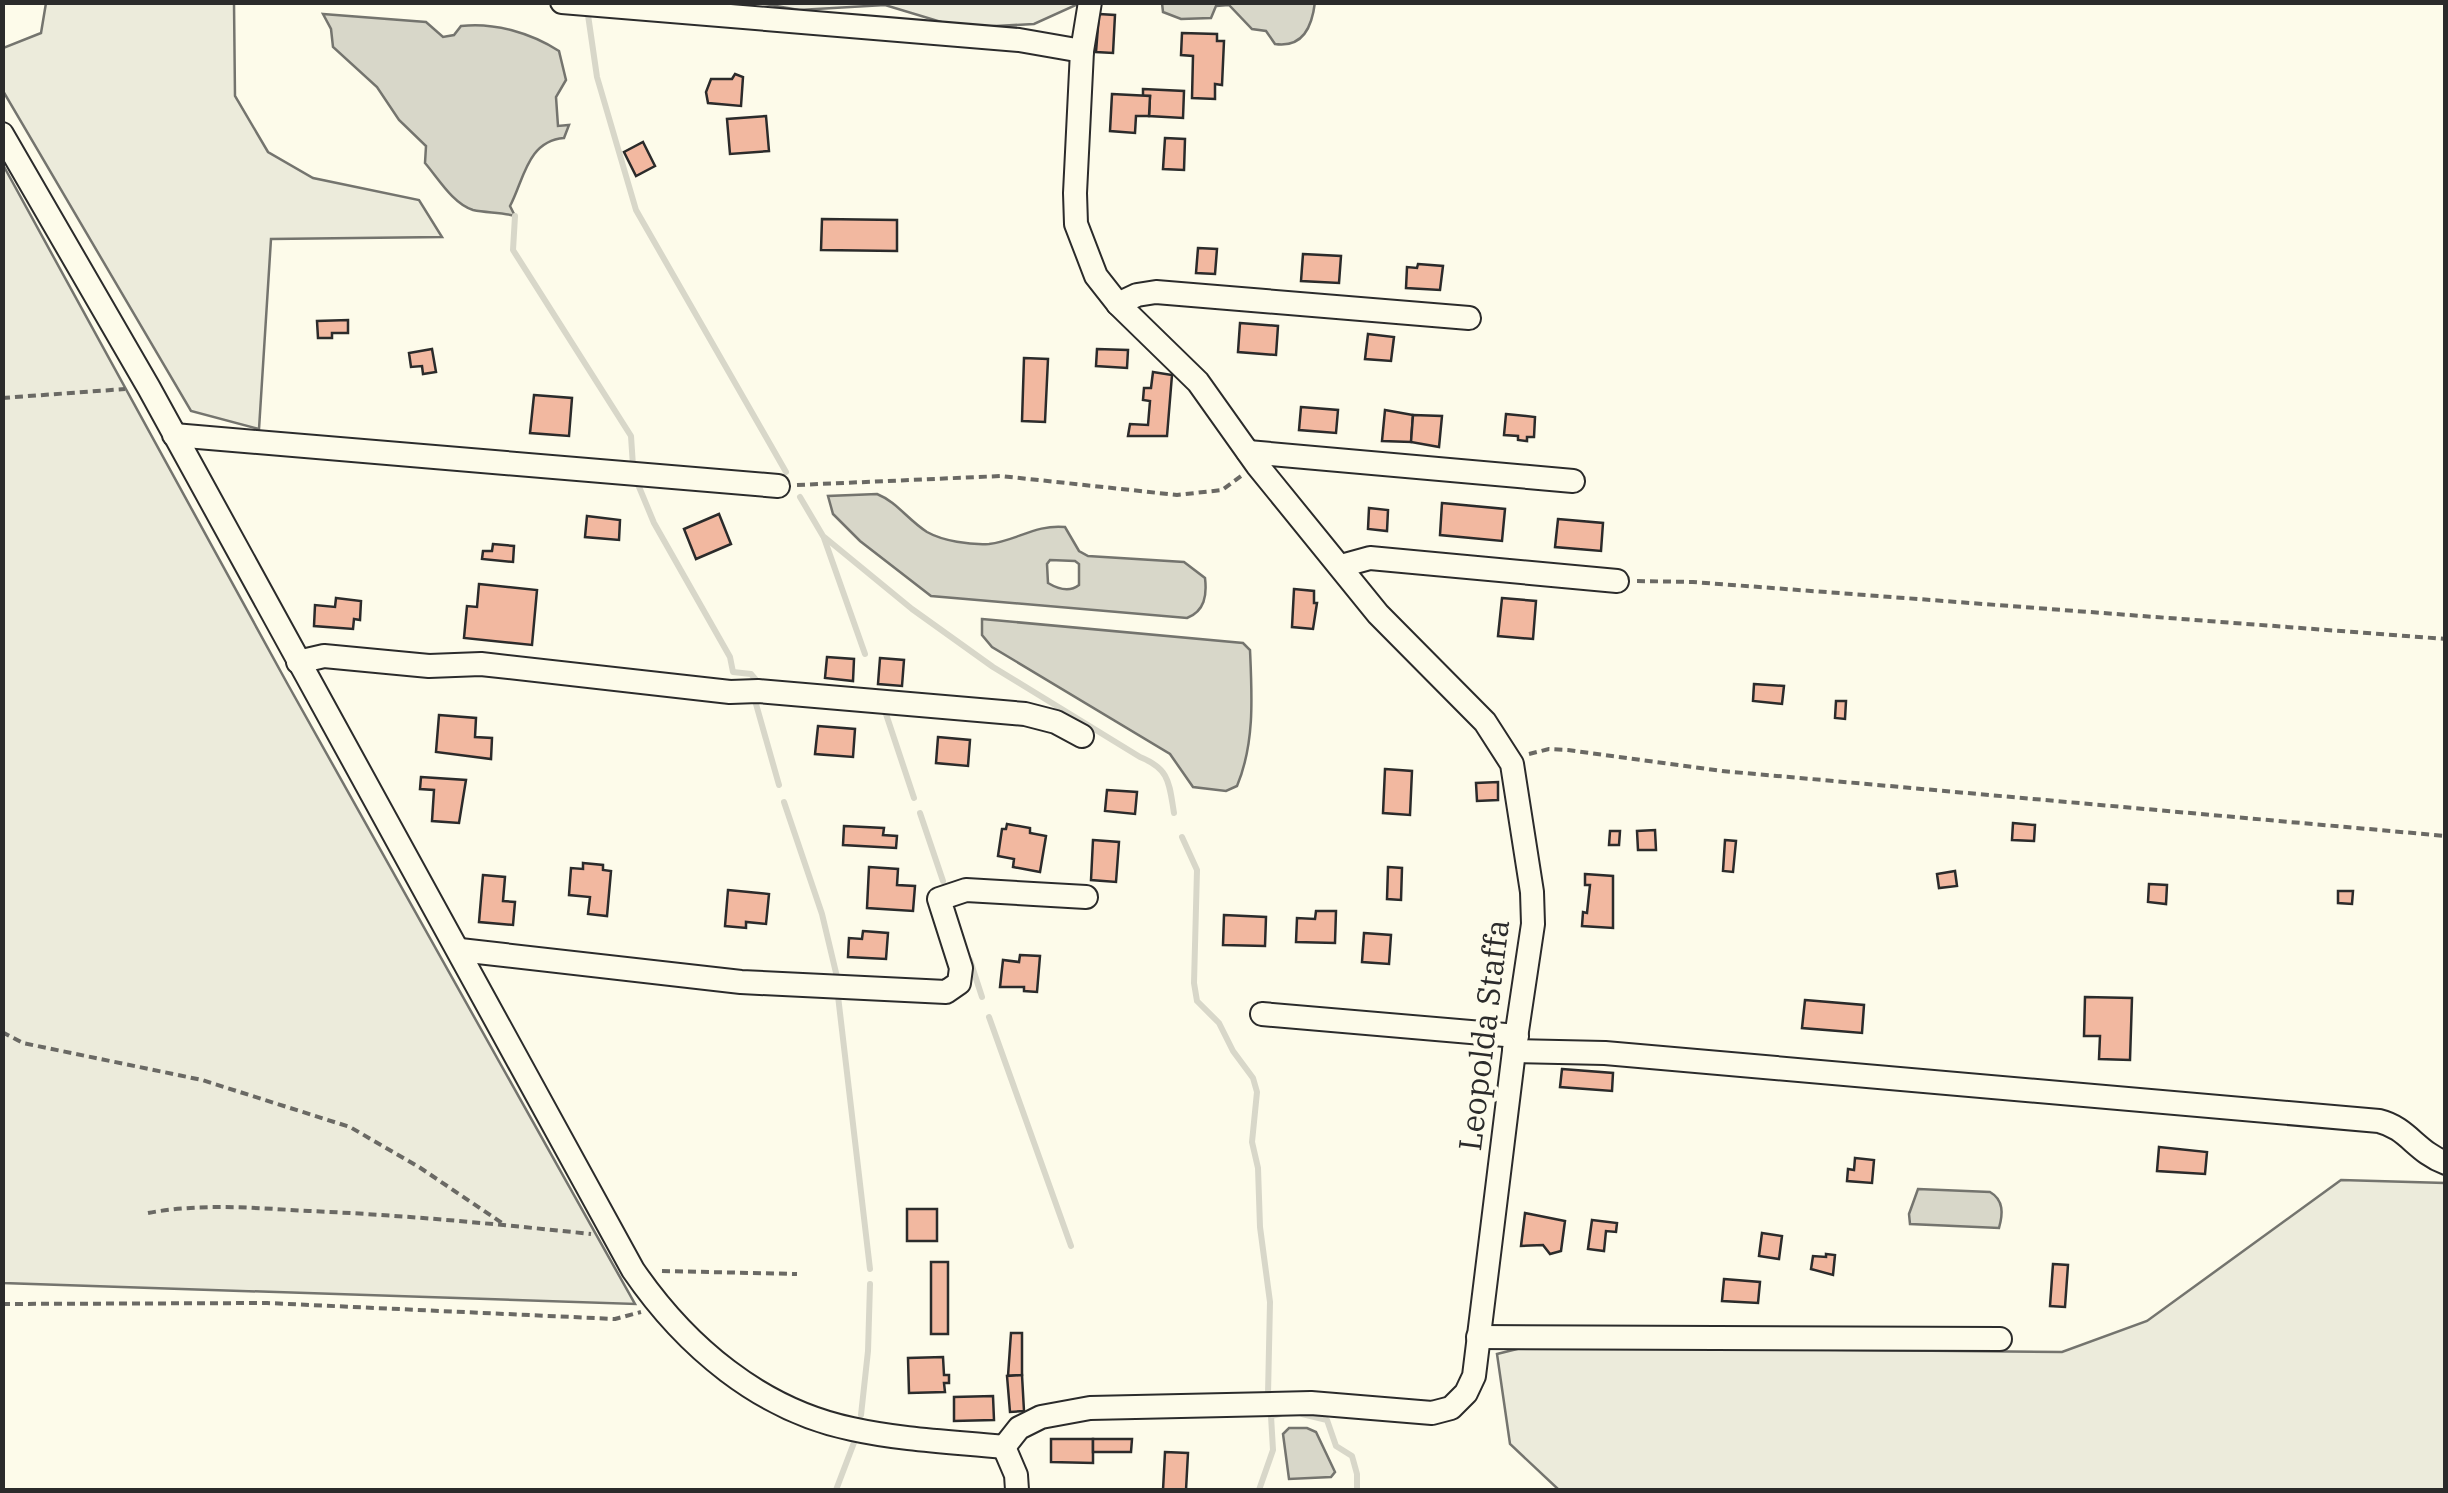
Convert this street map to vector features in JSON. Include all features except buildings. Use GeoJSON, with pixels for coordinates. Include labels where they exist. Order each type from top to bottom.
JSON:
{"type":"FeatureCollection","features":[{"type":"Feature","properties":{"kind":"street"},"geometry":{"type":"LineString","coordinates":[[562,2],[1019,40],[1082,50]]}},
{"type":"Feature","properties":{"kind":"street","name":"Leopolda Staffa"},"geometry":{"type":"LineString","coordinates":[[1004,1446],[1020,1428],[1041,1417],[1090,1408],[1312,1403],[1432,1413],[1451,1408],[1466,1393],[1474,1376],[1533,924],[1532,892],[1512,764],[1486,722],[1378,614],[1253,458],[1198,382],[1118,304],[1096,276],[1076,224],[1082,50],[1090,2]]}},
{"type":"Feature","properties":{"kind":"street"},"geometry":{"type":"LineString","coordinates":[[2,134],[149,388],[656,1304],[719,1365],[757,1391],[804,1415],[849,1429],[900,1437],[1004,1446],[1016,1475],[1017,1490]]}},
{"type":"Feature","properties":{"kind":"street"},"geometry":{"type":"LineString","coordinates":[[1118,304],[1156,292],[1469,318]]}},
{"type":"Feature","properties":{"kind":"street"},"geometry":{"type":"LineString","coordinates":[[174,435],[778,486]]}},
{"type":"Feature","properties":{"kind":"street"},"geometry":{"type":"LineString","coordinates":[[1253,458],[1573,482]]}},
{"type":"Feature","properties":{"kind":"street"},"geometry":{"type":"LineString","coordinates":[[1341,566],[1370,558],[1616,581]]}},
{"type":"Feature","properties":{"kind":"street"},"geometry":{"type":"LineString","coordinates":[[298,662],[324,656],[428,666],[481,664],[730,692],[758,691],[1024,714],[1056,722],[1082,736]]}},
{"type":"Feature","properties":{"kind":"street"},"geometry":{"type":"LineString","coordinates":[[460,950],[740,982],[946,992],[958,983],[960,968],[939,899],[966,890],[1086,897]]}},
{"type":"Feature","properties":{"kind":"street"},"geometry":{"type":"LineString","coordinates":[[1262,1014],[1605,1053],[2380,1121],[2393,1124],[2418,1150],[2446,1163]]}},
{"type":"Feature","properties":{"kind":"street"},"geometry":{"type":"LineString","coordinates":[[1478,1336],[2000,1339]]}},
{"type":"Feature","properties":{"kind":"path"},"geometry":{"type":"LineString","coordinates":[[2,398],[149,388]]}},
{"type":"Feature","properties":{"kind":"path"},"geometry":{"type":"LineString","coordinates":[[778,486],[1002,476],[1177,495],[1222,490],[1253,458]]}},
{"type":"Feature","properties":{"kind":"path"},"geometry":{"type":"LineString","coordinates":[[1616,581],[1694,582],[2446,639]]}},
{"type":"Feature","properties":{"kind":"path"},"geometry":{"type":"LineString","coordinates":[[1512,764],[1532,753],[1568,750],[1742,773],[2446,836]]}},
{"type":"Feature","properties":{"kind":"path"},"geometry":{"type":"LineString","coordinates":[[2,1032],[23,1043],[202,1080],[350,1128],[419,1167],[505,1225]]}},
{"type":"Feature","properties":{"kind":"path"},"geometry":{"type":"LineString","coordinates":[[148,1213],[174,1208],[247,1208],[422,1216],[616,1236]]}},
{"type":"Feature","properties":{"kind":"path"},"geometry":{"type":"LineString","coordinates":[[634,1270],[797,1274]]}},
{"type":"Feature","properties":{"kind":"path"},"geometry":{"type":"LineString","coordinates":[[2,1304],[267,1303],[615,1319],[635,1315],[656,1304]]}},
{"type":"Feature","properties":{"kind":"shaded area"},"geometry":{"type":"Polygon","coordinates":[[[1076,2],[1034,24],[961,28],[885,5],[799,10],[759,3],[1076,2]]]}},
{"type":"Feature","properties":{"kind":"shaded area"},"geometry":{"type":"Polygon","coordinates":[[[1315,2],[1304,34],[1285,44],[1275,44],[1266,31],[1252,29],[1229,5],[1216,6],[1211,18],[1181,19],[1163,12],[1162,3],[1315,2]]]}},
{"type":"Feature","properties":{"kind":"shaded area"},"geometry":{"type":"Polygon","coordinates":[[[46,3],[234,3],[235,96],[268,152],[313,178],[419,200],[442,237],[271,239],[259,429],[191,411],[3,91],[3,48],[41,33],[46,3]]]}},
{"type":"Feature","properties":{"kind":"shaded area"},"geometry":{"type":"Polygon","coordinates":[[[323,14],[426,22],[443,37],[454,35],[461,26],[499,27],[559,51],[566,80],[556,97],[558,126],[569,125],[564,138],[542,146],[528,163],[510,206],[515,216],[473,210],[452,196],[425,163],[426,146],[399,120],[377,87],[333,47],[331,29],[323,14]]]}},
{"type":"Feature","properties":{"kind":"shaded area"},"geometry":{"type":"Polygon","coordinates":[[[2,163],[287,683],[635,1304],[3,1283],[2,163]]]}},
{"type":"Feature","properties":{"kind":"shaded area"},"geometry":{"type":"Polygon","coordinates":[[[877,494],[927,532],[965,543],[989,544],[1045,528],[1065,527],[1079,551],[1088,556],[1184,562],[1205,578],[1204,602],[1187,618],[931,596],[860,541],[833,514],[828,496],[877,494]],[[1050,560],[1048,583],[1064,589],[1079,585],[1079,564],[1050,560]]]}},
{"type":"Feature","properties":{"kind":"shaded area"},"geometry":{"type":"Polygon","coordinates":[[[982,619],[1243,643],[1250,650],[1251,719],[1247,753],[1237,786],[1226,791],[1193,787],[1170,754],[992,647],[982,635],[982,619]]]}},
{"type":"Feature","properties":{"kind":"shaded area"},"geometry":{"type":"Polygon","coordinates":[[[2341,1180],[2445,1183],[2445,1490],[1559,1490],[1510,1444],[1497,1354],[1525,1347],[2062,1352],[2147,1321],[2341,1180]]]}},
{"type":"Feature","properties":{"kind":"shaded area"},"geometry":{"type":"Polygon","coordinates":[[[1918,1189],[1990,1192],[2001,1208],[1999,1228],[1910,1224],[1909,1214],[1918,1189]]]}},
{"type":"Feature","properties":{"kind":"shaded area"},"geometry":{"type":"Polygon","coordinates":[[[1289,1428],[1316,1432],[1335,1472],[1331,1477],[1289,1479],[1283,1434],[1289,1428]]]}},
{"type":"Feature","properties":{"kind":"waterway"},"geometry":{"type":"LineString","coordinates":[[588,15],[597,77],[636,210],[786,472]]}},
{"type":"Feature","properties":{"kind":"waterway"},"geometry":{"type":"LineString","coordinates":[[515,216],[513,250],[631,436],[633,466]]}},
{"type":"Feature","properties":{"kind":"waterway"},"geometry":{"type":"LineString","coordinates":[[637,482],[654,523],[730,657],[733,672],[751,674],[756,680]]}},
{"type":"Feature","properties":{"kind":"waterway"},"geometry":{"type":"LineString","coordinates":[[800,497],[823,536],[912,609],[993,667],[1163,772],[1174,813]]}},
{"type":"Feature","properties":{"kind":"waterway"},"geometry":{"type":"LineString","coordinates":[[824,538],[865,654]]}},
{"type":"Feature","properties":{"kind":"waterway"},"geometry":{"type":"LineString","coordinates":[[756,704],[779,785]]}},
{"type":"Feature","properties":{"kind":"waterway"},"geometry":{"type":"LineString","coordinates":[[885,711],[914,798]]}},
{"type":"Feature","properties":{"kind":"waterway"},"geometry":{"type":"LineString","coordinates":[[784,802],[822,914],[837,977]]}},
{"type":"Feature","properties":{"kind":"waterway"},"geometry":{"type":"LineString","coordinates":[[920,813],[943,881]]}},
{"type":"Feature","properties":{"kind":"waterway"},"geometry":{"type":"LineString","coordinates":[[1182,837],[1197,870],[1197,1001],[1219,1023],[1253,1078],[1257,1092],[1252,1142],[1258,1168],[1260,1227],[1270,1302],[1268,1394]]}},
{"type":"Feature","properties":{"kind":"waterway"},"geometry":{"type":"LineString","coordinates":[[970,960],[982,997]]}},
{"type":"Feature","properties":{"kind":"waterway"},"geometry":{"type":"LineString","coordinates":[[838,996],[870,1269]]}},
{"type":"Feature","properties":{"kind":"waterway"},"geometry":{"type":"LineString","coordinates":[[989,1017],[1071,1246]]}},
{"type":"Feature","properties":{"kind":"waterway"},"geometry":{"type":"LineString","coordinates":[[861,1415],[870,1284]]}},
{"type":"Feature","properties":{"kind":"waterway"},"geometry":{"type":"LineString","coordinates":[[1259,1490],[1273,1450],[1271,1416],[1280,1414]]}},
{"type":"Feature","properties":{"kind":"waterway"},"geometry":{"type":"LineString","coordinates":[[1302,1414],[1327,1420],[1336,1446],[1352,1456],[1357,1490]]}},
{"type":"Feature","properties":{"kind":"waterway"},"geometry":{"type":"LineString","coordinates":[[836,1490],[855,1440]]}}]}
